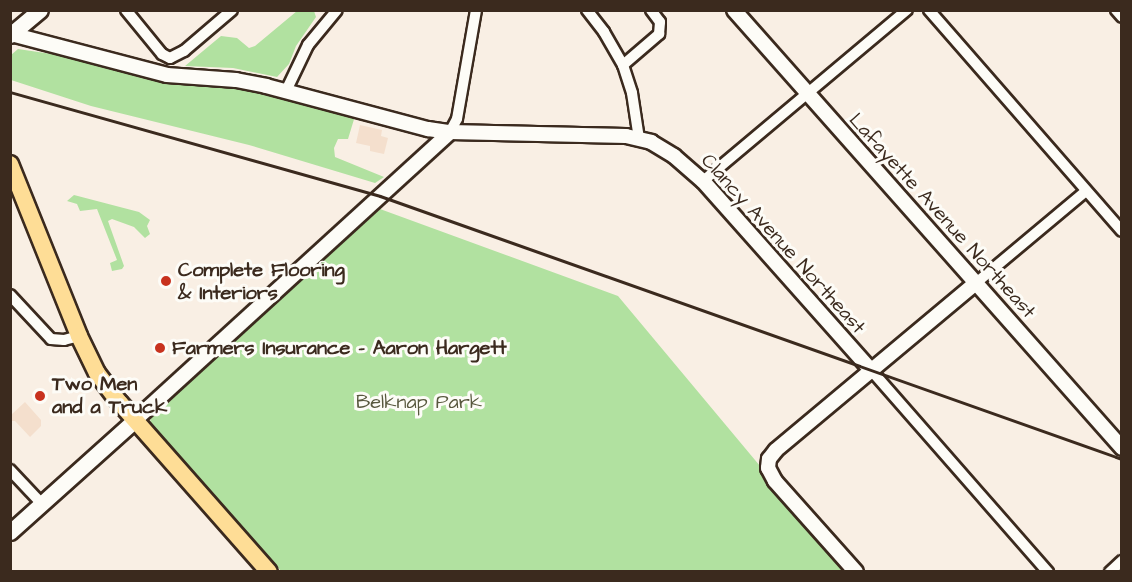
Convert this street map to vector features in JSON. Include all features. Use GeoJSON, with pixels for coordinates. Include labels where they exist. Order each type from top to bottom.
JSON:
{"type":"FeatureCollection","features":[{"type":"Feature","properties":{"kind":"main road"},"geometry":{"type":"LineString","coordinates":[[11,35],[40,10]]}},
{"type":"Feature","properties":{"kind":"main road"},"geometry":{"type":"LineString","coordinates":[[10,164],[79,336],[97,373],[135,420],[269,572]]}},
{"type":"Feature","properties":{"kind":"main road"},"geometry":{"type":"LineString","coordinates":[[10,532],[135,420]]}},
{"type":"Feature","properties":{"kind":"street"},"geometry":{"type":"LineString","coordinates":[[126,10],[162,54],[170,58],[184,51],[232,10]]}},
{"type":"Feature","properties":{"kind":"street"},"geometry":{"type":"LineString","coordinates":[[286,91],[308,45],[337,10]]}},
{"type":"Feature","properties":{"kind":"street"},"geometry":{"type":"LineString","coordinates":[[135,420],[450,132],[457,119],[476,10]]}},
{"type":"Feature","properties":{"kind":"street"},"geometry":{"type":"LineString","coordinates":[[587,10],[604,32],[623,65],[632,93],[639,139]]}},
{"type":"Feature","properties":{"kind":"street"},"geometry":{"type":"LineString","coordinates":[[623,65],[659,34],[660,22],[651,10]]}},
{"type":"Feature","properties":{"kind":"street","name":"Lafayette Avenue Northeast"},"geometry":{"type":"LineString","coordinates":[[734,10],[1122,448]]}},
{"type":"Feature","properties":{"kind":"street"},"geometry":{"type":"LineString","coordinates":[[703,181],[907,10]]}},
{"type":"Feature","properties":{"kind":"street"},"geometry":{"type":"LineString","coordinates":[[929,10],[1122,231]]}},
{"type":"Feature","properties":{"kind":"street"},"geometry":{"type":"LineString","coordinates":[[1116,10],[1122,17]]}},
{"type":"Feature","properties":{"kind":"street","name":"Clancy Avenue Northeast"},"geometry":{"type":"LineString","coordinates":[[11,35],[167,75],[236,80],[286,91],[428,129],[450,132],[626,136],[639,139],[668,152],[703,181],[1048,572]]}},
{"type":"Feature","properties":{"kind":"street"},"geometry":{"type":"LineString","coordinates":[[856,572],[774,481],[768,463],[776,450],[1086,191]]}},
{"type":"Feature","properties":{"kind":"street"},"geometry":{"type":"LineString","coordinates":[[10,295],[51,339],[61,341],[79,336]]}},
{"type":"Feature","properties":{"kind":"street"},"geometry":{"type":"LineString","coordinates":[[10,470],[42,504]]}},
{"type":"Feature","properties":{"kind":"street"},"geometry":{"type":"LineString","coordinates":[[1110,572],[1122,561]]}},
{"type":"Feature","properties":{"kind":"shaded area"},"geometry":{"type":"Polygon","coordinates":[[[360,125],[382,130],[381,136],[388,138],[384,154],[370,151],[370,146],[356,143],[360,125]]]}},
{"type":"Feature","properties":{"kind":"shaded area"},"geometry":{"type":"Polygon","coordinates":[[[25,402],[41,420],[41,426],[30,437],[15,421],[11,421],[11,415],[25,402]]]}},
{"type":"Feature","properties":{"kind":"green space"},"geometry":{"type":"Polygon","coordinates":[[[297,11],[314,11],[316,17],[296,46],[289,64],[277,77],[233,68],[185,66],[221,36],[237,38],[249,48],[255,46],[297,11]]]}},
{"type":"Feature","properties":{"kind":"green space"},"geometry":{"type":"Polygon","coordinates":[[[18,49],[65,56],[167,83],[256,90],[355,116],[348,139],[338,139],[334,148],[335,157],[384,177],[375,183],[249,145],[91,106],[11,80],[11,55],[18,49]]]}},
{"type":"Feature","properties":{"kind":"green space"},"geometry":{"type":"Polygon","coordinates":[[[74,195],[139,212],[150,220],[147,226],[150,234],[145,238],[134,227],[112,219],[108,221],[124,266],[122,269],[112,271],[110,263],[117,260],[97,209],[80,211],[77,204],[67,201],[74,195]]]}},
{"type":"Feature","properties":{"kind":"green space","name":"Belknap Park"},"geometry":{"type":"Polygon","coordinates":[[[380,209],[618,296],[760,466],[763,474],[848,571],[281,571],[155,430],[150,423],[151,417],[380,209]]]}},
{"type":"Feature","properties":{"kind":"railway"},"geometry":{"type":"LineString","coordinates":[[10,92],[380,196],[1122,459]]}},
{"type":"Feature","properties":{"kind":"place","name":"Complete Flooring & Interiors"},"geometry":{"type":"Point","coordinates":[166,281]}},
{"type":"Feature","properties":{"kind":"place","name":"Farmers Insurance - Aaron Hargett"},"geometry":{"type":"Point","coordinates":[160,348]}},
{"type":"Feature","properties":{"kind":"place","name":"Two Men and a Truck"},"geometry":{"type":"Point","coordinates":[40,396]}}]}
